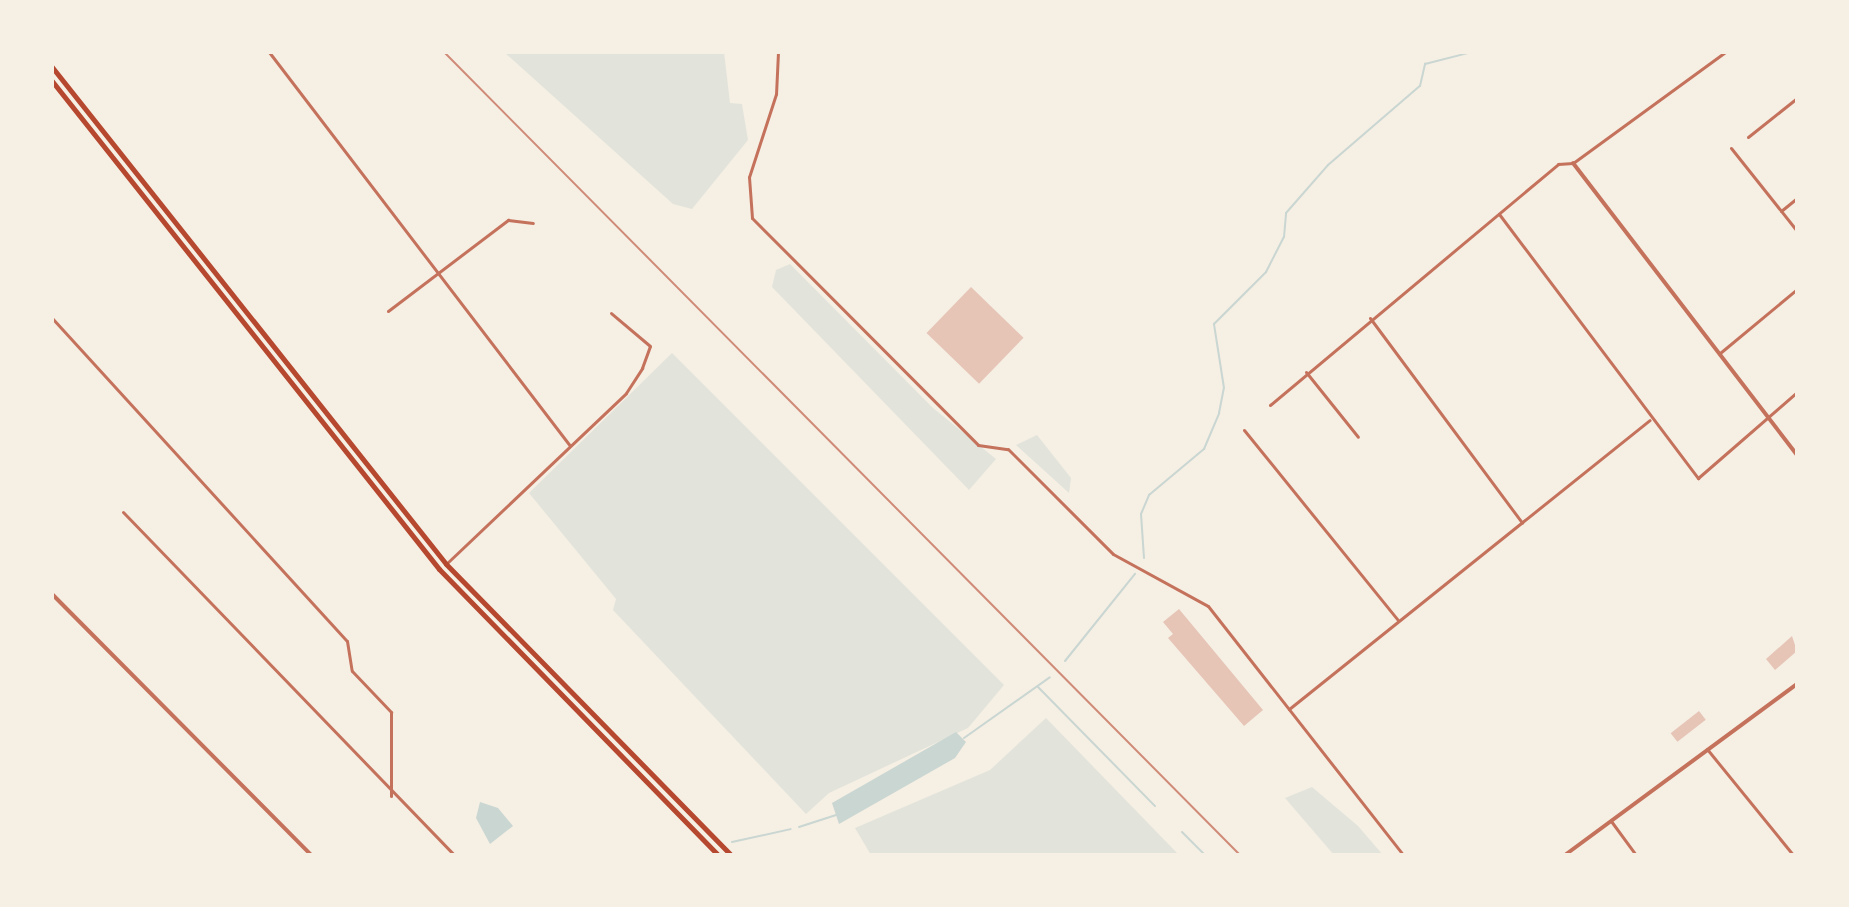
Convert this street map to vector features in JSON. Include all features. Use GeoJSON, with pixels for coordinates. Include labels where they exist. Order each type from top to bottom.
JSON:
{"type":"FeatureCollection","features":[{"type":"Feature","properties":{"kind":"main road"},"geometry":{"type":"LineString","coordinates":[[52,67],[446,564],[731,855]]}},
{"type":"Feature","properties":{"kind":"main road"},"geometry":{"type":"LineString","coordinates":[[52,81],[439,569],[718,855]]}},
{"type":"Feature","properties":{"kind":"street"},"geometry":{"type":"LineString","coordinates":[[269,52],[570,445]]}},
{"type":"Feature","properties":{"kind":"street"},"geometry":{"type":"LineString","coordinates":[[778,52],[776,94],[749,177],[752,218],[978,445],[1008,449],[1113,554],[1208,606],[1403,855]]}},
{"type":"Feature","properties":{"kind":"street"},"geometry":{"type":"LineString","coordinates":[[1270,405],[1370,318],[1558,164],[1573,163],[1725,52]]}},
{"type":"Feature","properties":{"kind":"street"},"geometry":{"type":"LineString","coordinates":[[1748,137],[1797,98]]}},
{"type":"Feature","properties":{"kind":"street"},"geometry":{"type":"LineString","coordinates":[[1731,148],[1797,231]]}},
{"type":"Feature","properties":{"kind":"street"},"geometry":{"type":"LineString","coordinates":[[1573,163],[1797,455]]}},
{"type":"Feature","properties":{"kind":"street"},"geometry":{"type":"LineString","coordinates":[[1781,211],[1797,198]]}},
{"type":"Feature","properties":{"kind":"street"},"geometry":{"type":"LineString","coordinates":[[1499,214],[1650,420],[1698,478],[1797,392]]}},
{"type":"Feature","properties":{"kind":"street"},"geometry":{"type":"LineString","coordinates":[[388,311],[508,220],[533,223]]}},
{"type":"Feature","properties":{"kind":"street"},"geometry":{"type":"LineString","coordinates":[[1718,354],[1797,289]]}},
{"type":"Feature","properties":{"kind":"street"},"geometry":{"type":"LineString","coordinates":[[446,564],[626,393],[650,346],[611,313]]}},
{"type":"Feature","properties":{"kind":"street"},"geometry":{"type":"LineString","coordinates":[[52,318],[347,641],[352,671],[391,712],[391,796]]}},
{"type":"Feature","properties":{"kind":"street"},"geometry":{"type":"LineString","coordinates":[[1370,318],[1522,523]]}},
{"type":"Feature","properties":{"kind":"street"},"geometry":{"type":"LineString","coordinates":[[1306,372],[1358,437]]}},
{"type":"Feature","properties":{"kind":"street"},"geometry":{"type":"LineString","coordinates":[[1289,709],[1650,420]]}},
{"type":"Feature","properties":{"kind":"street"},"geometry":{"type":"LineString","coordinates":[[1244,430],[1398,620]]}},
{"type":"Feature","properties":{"kind":"street"},"geometry":{"type":"LineString","coordinates":[[123,512],[391,796],[454,855]]}},
{"type":"Feature","properties":{"kind":"street"},"geometry":{"type":"LineString","coordinates":[[52,594],[311,855]]}},
{"type":"Feature","properties":{"kind":"street"},"geometry":{"type":"LineString","coordinates":[[1565,855],[1797,684]]}},
{"type":"Feature","properties":{"kind":"street"},"geometry":{"type":"LineString","coordinates":[[1707,749],[1793,855]]}},
{"type":"Feature","properties":{"kind":"street"},"geometry":{"type":"LineString","coordinates":[[1611,821],[1636,855]]}},
{"type":"Feature","properties":{"kind":"shaded area"},"geometry":{"type":"Polygon","coordinates":[[[504,52],[724,52],[730,103],[742,104],[748,140],[692,209],[673,204],[504,52]]]}},
{"type":"Feature","properties":{"kind":"shaded area"},"geometry":{"type":"Polygon","coordinates":[[[790,264],[933,408],[996,459],[969,490],[772,287],[776,270],[790,264]]]}},
{"type":"Feature","properties":{"kind":"shaded area"},"geometry":{"type":"Polygon","coordinates":[[[672,353],[1004,685],[968,728],[829,793],[806,814],[613,610],[616,599],[529,493],[672,353]]]}},
{"type":"Feature","properties":{"kind":"shaded area"},"geometry":{"type":"Polygon","coordinates":[[[1037,435],[1071,478],[1069,493],[1016,445],[1037,435]]]}},
{"type":"Feature","properties":{"kind":"shaded area"},"geometry":{"type":"Polygon","coordinates":[[[1046,718],[1179,855],[871,855],[855,828],[990,770],[1046,718]]]}},
{"type":"Feature","properties":{"kind":"shaded area"},"geometry":{"type":"Polygon","coordinates":[[[956,732],[966,742],[955,758],[839,824],[832,803],[956,732]]]}},
{"type":"Feature","properties":{"kind":"shaded area"},"geometry":{"type":"Polygon","coordinates":[[[1312,787],[1358,826],[1383,855],[1334,855],[1285,798],[1312,787]]]}},
{"type":"Feature","properties":{"kind":"shaded area"},"geometry":{"type":"Polygon","coordinates":[[[480,802],[498,808],[513,826],[490,844],[476,818],[480,802]]]}},
{"type":"Feature","properties":{"kind":"building"},"geometry":{"type":"Polygon","coordinates":[[[971,287],[1024,338],[979,384],[927,333],[971,287]]]}},
{"type":"Feature","properties":{"kind":"building"},"geometry":{"type":"Polygon","coordinates":[[[1179,609],[1263,710],[1244,726],[1168,638],[1173,634],[1163,622],[1179,609]]]}},
{"type":"Feature","properties":{"kind":"building"},"geometry":{"type":"Polygon","coordinates":[[[1792,636],[1797,651],[1775,670],[1766,659],[1792,636]]]}},
{"type":"Feature","properties":{"kind":"building"},"geometry":{"type":"Polygon","coordinates":[[[1699,711],[1706,720],[1677,742],[1671,733],[1699,711]]]}},
{"type":"Feature","properties":{"kind":"waterway"},"geometry":{"type":"LineString","coordinates":[[1144,558],[1141,514],[1149,495],[1204,449],[1219,413],[1224,388],[1214,324],[1266,272],[1284,237],[1286,213],[1328,165],[1420,86],[1425,64],[1472,52]]}},
{"type":"Feature","properties":{"kind":"waterway"},"geometry":{"type":"LineString","coordinates":[[1065,661],[1135,574]]}},
{"type":"Feature","properties":{"kind":"waterway"},"geometry":{"type":"LineString","coordinates":[[964,738],[1050,677]]}},
{"type":"Feature","properties":{"kind":"waterway"},"geometry":{"type":"LineString","coordinates":[[1038,687],[1155,806]]}},
{"type":"Feature","properties":{"kind":"waterway"},"geometry":{"type":"LineString","coordinates":[[799,827],[836,815]]}},
{"type":"Feature","properties":{"kind":"waterway"},"geometry":{"type":"LineString","coordinates":[[732,842],[791,829]]}},
{"type":"Feature","properties":{"kind":"waterway"},"geometry":{"type":"LineString","coordinates":[[1182,832],[1205,855]]}},
{"type":"Feature","properties":{"kind":"railway"},"geometry":{"type":"LineString","coordinates":[[444,52],[1240,855]]}}]}
